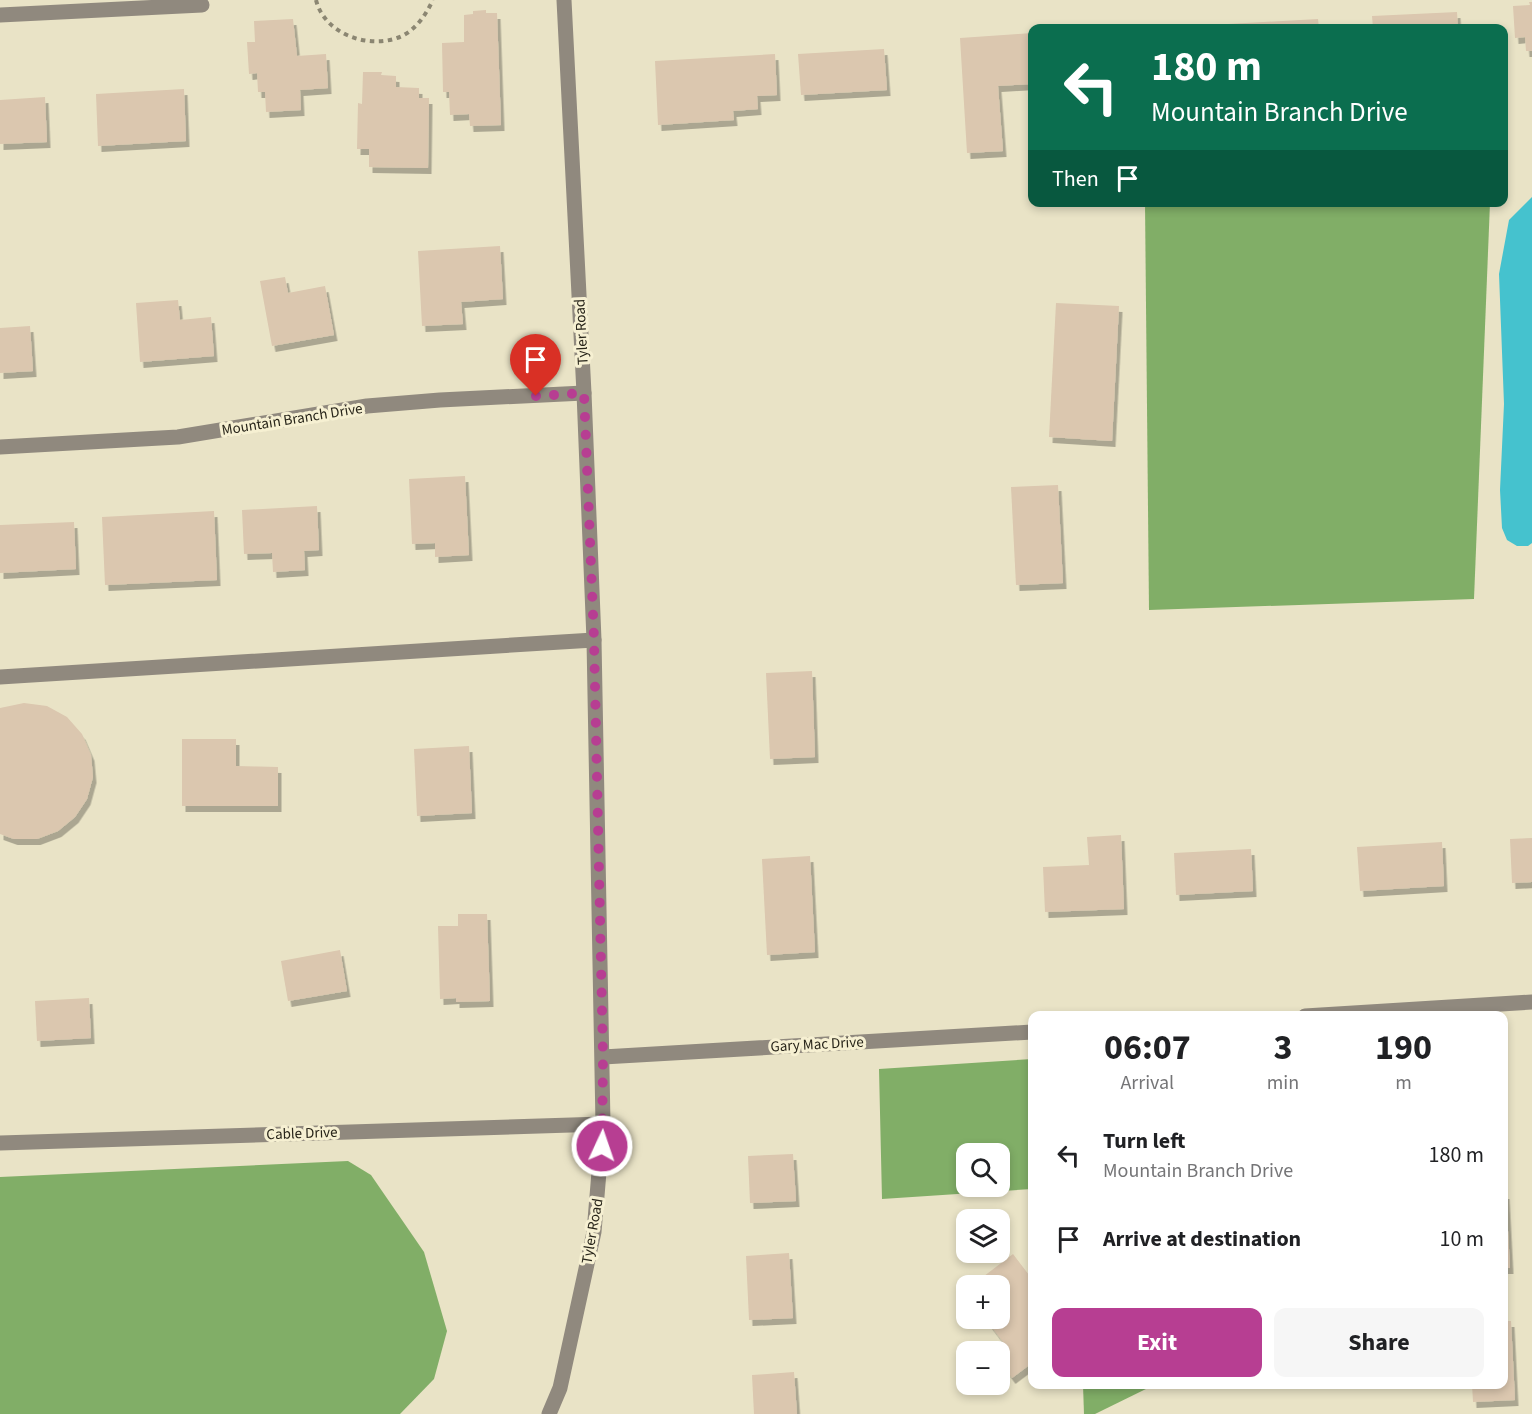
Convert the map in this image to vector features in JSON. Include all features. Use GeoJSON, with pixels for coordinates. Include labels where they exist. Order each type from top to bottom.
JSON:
{"type":"FeatureCollection","features":[{"type":"Feature","properties":{"kind":"street","name":"Tyler Road"},"geometry":{"type":"LineString","coordinates":[[549,1414],[560,1388],[594,1232],[603,1124],[594,639],[564,0]]}},
{"type":"Feature","properties":{"kind":"street"},"geometry":{"type":"LineString","coordinates":[[0,15],[201,4]]}},
{"type":"Feature","properties":{"kind":"street","name":"Mountain Branch Drive"},"geometry":{"type":"LineString","coordinates":[[0,447],[178,437],[367,406],[584,393]]}},
{"type":"Feature","properties":{"kind":"street"},"geometry":{"type":"LineString","coordinates":[[0,677],[594,639]]}},
{"type":"Feature","properties":{"kind":"street"},"geometry":{"type":"LineString","coordinates":[[1386,1011],[1532,1002]]}},
{"type":"Feature","properties":{"kind":"street","name":"Gary Mac Drive"},"geometry":{"type":"LineString","coordinates":[[603,1057],[1028,1032]]}},
{"type":"Feature","properties":{"kind":"street","name":"Cable Drive"},"geometry":{"type":"LineString","coordinates":[[0,1143],[603,1124]]}},
{"type":"Feature","properties":{"kind":"path"},"geometry":{"type":"LineString","coordinates":[[316,0],[333,27],[363,41],[378,42],[402,35],[414,28],[423,18],[433,0]]}},
{"type":"Feature","properties":{"kind":"green space"},"geometry":{"type":"Polygon","coordinates":[[[1145,207],[1490,207],[1474,599],[1149,610],[1145,207]]]}},
{"type":"Feature","properties":{"kind":"green space"},"geometry":{"type":"Polygon","coordinates":[[[1028,1059],[1028,1189],[1010,1190],[1010,1143],[956,1143],[956,1194],[882,1199],[879,1069],[1028,1059]]]}},
{"type":"Feature","properties":{"kind":"green space"},"geometry":{"type":"Polygon","coordinates":[[[348,1161],[371,1175],[424,1252],[447,1331],[434,1379],[400,1414],[0,1414],[0,1177],[348,1161]]]}},
{"type":"Feature","properties":{"kind":"green space"},"geometry":{"type":"Polygon","coordinates":[[[1083,1389],[1146,1389],[1095,1414],[1084,1414],[1083,1389]]]}},
{"type":"Feature","properties":{"kind":"water"},"geometry":{"type":"Polygon","coordinates":[[[1532,197],[1532,543],[1528,546],[1517,546],[1507,540],[1502,528],[1500,490],[1504,404],[1499,274],[1509,220],[1532,197]]]}},
{"type":"Feature","properties":{"kind":"building"},"geometry":{"type":"Polygon","coordinates":[[[1529,2],[1532,2],[1532,51],[1526,51],[1525,37],[1515,38],[1513,6],[1530,5],[1529,2]]]}},
{"type":"Feature","properties":{"kind":"building"},"geometry":{"type":"Polygon","coordinates":[[[486,10],[486,13],[497,13],[501,125],[470,126],[469,114],[450,115],[449,92],[443,92],[442,43],[464,42],[464,15],[473,14],[473,11],[486,10]]]}},
{"type":"Feature","properties":{"kind":"building"},"geometry":{"type":"Polygon","coordinates":[[[1457,12],[1458,24],[1373,24],[1372,16],[1457,12]]]}},
{"type":"Feature","properties":{"kind":"building"},"geometry":{"type":"Polygon","coordinates":[[[293,19],[297,56],[326,54],[328,88],[300,90],[301,110],[266,112],[265,92],[258,92],[257,73],[249,74],[247,42],[255,42],[254,21],[293,19]]]}},
{"type":"Feature","properties":{"kind":"building"},"geometry":{"type":"Polygon","coordinates":[[[1318,19],[1319,24],[1228,24],[1318,19]]]}},
{"type":"Feature","properties":{"kind":"building"},"geometry":{"type":"Polygon","coordinates":[[[1028,33],[1028,84],[998,86],[1003,151],[967,153],[960,38],[1028,33]]]}},
{"type":"Feature","properties":{"kind":"building"},"geometry":{"type":"Polygon","coordinates":[[[884,49],[887,90],[801,95],[798,54],[884,49]]]}},
{"type":"Feature","properties":{"kind":"building"},"geometry":{"type":"Polygon","coordinates":[[[775,54],[777,95],[757,96],[758,109],[733,111],[734,120],[658,125],[655,61],[775,54]]]}},
{"type":"Feature","properties":{"kind":"building"},"geometry":{"type":"Polygon","coordinates":[[[363,72],[382,72],[381,75],[396,76],[396,87],[419,88],[419,98],[429,98],[428,168],[369,167],[369,149],[357,149],[358,103],[362,104],[363,72]]]}},
{"type":"Feature","properties":{"kind":"building"},"geometry":{"type":"Polygon","coordinates":[[[184,89],[186,141],[98,146],[96,94],[184,89]]]}},
{"type":"Feature","properties":{"kind":"building"},"geometry":{"type":"Polygon","coordinates":[[[45,97],[47,142],[0,144],[0,100],[45,97]]]}},
{"type":"Feature","properties":{"kind":"building"},"geometry":{"type":"Polygon","coordinates":[[[500,246],[503,299],[461,302],[463,324],[422,326],[418,251],[500,246]]]}},
{"type":"Feature","properties":{"kind":"building"},"geometry":{"type":"Polygon","coordinates":[[[285,277],[288,293],[325,286],[334,335],[272,346],[260,281],[285,277]]]}},
{"type":"Feature","properties":{"kind":"building"},"geometry":{"type":"Polygon","coordinates":[[[178,300],[180,320],[211,317],[214,356],[140,362],[136,303],[178,300]]]}},
{"type":"Feature","properties":{"kind":"building"},"geometry":{"type":"Polygon","coordinates":[[[1056,303],[1119,306],[1112,441],[1049,437],[1056,303]]]}},
{"type":"Feature","properties":{"kind":"building"},"geometry":{"type":"Polygon","coordinates":[[[30,326],[33,371],[0,373],[0,328],[30,326]]]}},
{"type":"Feature","properties":{"kind":"building"},"geometry":{"type":"Polygon","coordinates":[[[465,476],[469,555],[435,557],[435,543],[412,544],[409,479],[465,476]]]}},
{"type":"Feature","properties":{"kind":"building"},"geometry":{"type":"Polygon","coordinates":[[[1058,485],[1063,583],[1016,585],[1011,487],[1058,485]]]}},
{"type":"Feature","properties":{"kind":"building"},"geometry":{"type":"Polygon","coordinates":[[[317,506],[319,550],[304,551],[305,570],[273,572],[272,553],[244,554],[242,510],[317,506]]]}},
{"type":"Feature","properties":{"kind":"building"},"geometry":{"type":"Polygon","coordinates":[[[214,511],[217,580],[105,585],[102,517],[214,511]]]}},
{"type":"Feature","properties":{"kind":"building"},"geometry":{"type":"Polygon","coordinates":[[[74,522],[76,569],[0,573],[0,525],[74,522]]]}},
{"type":"Feature","properties":{"kind":"building"},"geometry":{"type":"Polygon","coordinates":[[[812,671],[815,757],[770,759],[766,673],[812,671]]]}},
{"type":"Feature","properties":{"kind":"building"},"geometry":{"type":"Polygon","coordinates":[[[24,703],[47,706],[67,717],[82,734],[91,755],[93,777],[87,799],[75,817],[58,831],[37,839],[14,839],[0,834],[0,708],[24,703]]]}},
{"type":"Feature","properties":{"kind":"building"},"geometry":{"type":"Polygon","coordinates":[[[182,739],[236,739],[236,766],[278,767],[278,806],[182,806],[182,739]]]}},
{"type":"Feature","properties":{"kind":"building"},"geometry":{"type":"Polygon","coordinates":[[[469,746],[472,813],[417,816],[414,749],[469,746]]]}},
{"type":"Feature","properties":{"kind":"building"},"geometry":{"type":"Polygon","coordinates":[[[1121,835],[1124,909],[1045,912],[1043,867],[1089,865],[1087,837],[1121,835]]]}},
{"type":"Feature","properties":{"kind":"building"},"geometry":{"type":"Polygon","coordinates":[[[1532,838],[1532,882],[1512,883],[1510,839],[1532,838]]]}},
{"type":"Feature","properties":{"kind":"building"},"geometry":{"type":"Polygon","coordinates":[[[1442,842],[1444,886],[1360,891],[1357,847],[1442,842]]]}},
{"type":"Feature","properties":{"kind":"building"},"geometry":{"type":"Polygon","coordinates":[[[1251,849],[1253,891],[1176,895],[1174,853],[1251,849]]]}},
{"type":"Feature","properties":{"kind":"building"},"geometry":{"type":"Polygon","coordinates":[[[810,856],[815,952],[767,955],[762,859],[810,856]]]}},
{"type":"Feature","properties":{"kind":"building"},"geometry":{"type":"Polygon","coordinates":[[[458,914],[487,914],[490,1001],[456,1002],[456,998],[440,999],[438,926],[458,926],[458,914]]]}},
{"type":"Feature","properties":{"kind":"building"},"geometry":{"type":"Polygon","coordinates":[[[340,950],[347,991],[288,1001],[281,961],[340,950]]]}},
{"type":"Feature","properties":{"kind":"building"},"geometry":{"type":"Polygon","coordinates":[[[89,998],[91,1038],[37,1041],[35,1001],[89,998]]]}},
{"type":"Feature","properties":{"kind":"building"},"geometry":{"type":"Polygon","coordinates":[[[793,1154],[796,1201],[750,1203],[748,1156],[793,1154]]]}},
{"type":"Feature","properties":{"kind":"building"},"geometry":{"type":"Polygon","coordinates":[[[1508,1230],[1510,1268],[1508,1268],[1508,1230]]]}},
{"type":"Feature","properties":{"kind":"building"},"geometry":{"type":"Polygon","coordinates":[[[789,1253],[793,1318],[749,1320],[746,1256],[789,1253]]]}},
{"type":"Feature","properties":{"kind":"building"},"geometry":{"type":"Polygon","coordinates":[[[1013,1254],[1028,1274],[1028,1366],[1012,1378],[1010,1375],[1010,1341],[1002,1341],[993,1329],[1010,1329],[1010,1275],[985,1275],[1001,1263],[1010,1263],[1010,1256],[1013,1254]]]}},
{"type":"Feature","properties":{"kind":"building"},"geometry":{"type":"Polygon","coordinates":[[[1508,1321],[1511,1321],[1515,1400],[1473,1402],[1472,1389],[1508,1389],[1508,1321]]]}},
{"type":"Feature","properties":{"kind":"building"},"geometry":{"type":"Polygon","coordinates":[[[794,1372],[797,1414],[754,1414],[752,1375],[794,1372]]]}},
{"type":"Feature","properties":{"kind":"route"},"geometry":{"type":"LineString","coordinates":[[536,396],[584,393],[594,639],[603,1057],[602,1146]]}}]}
